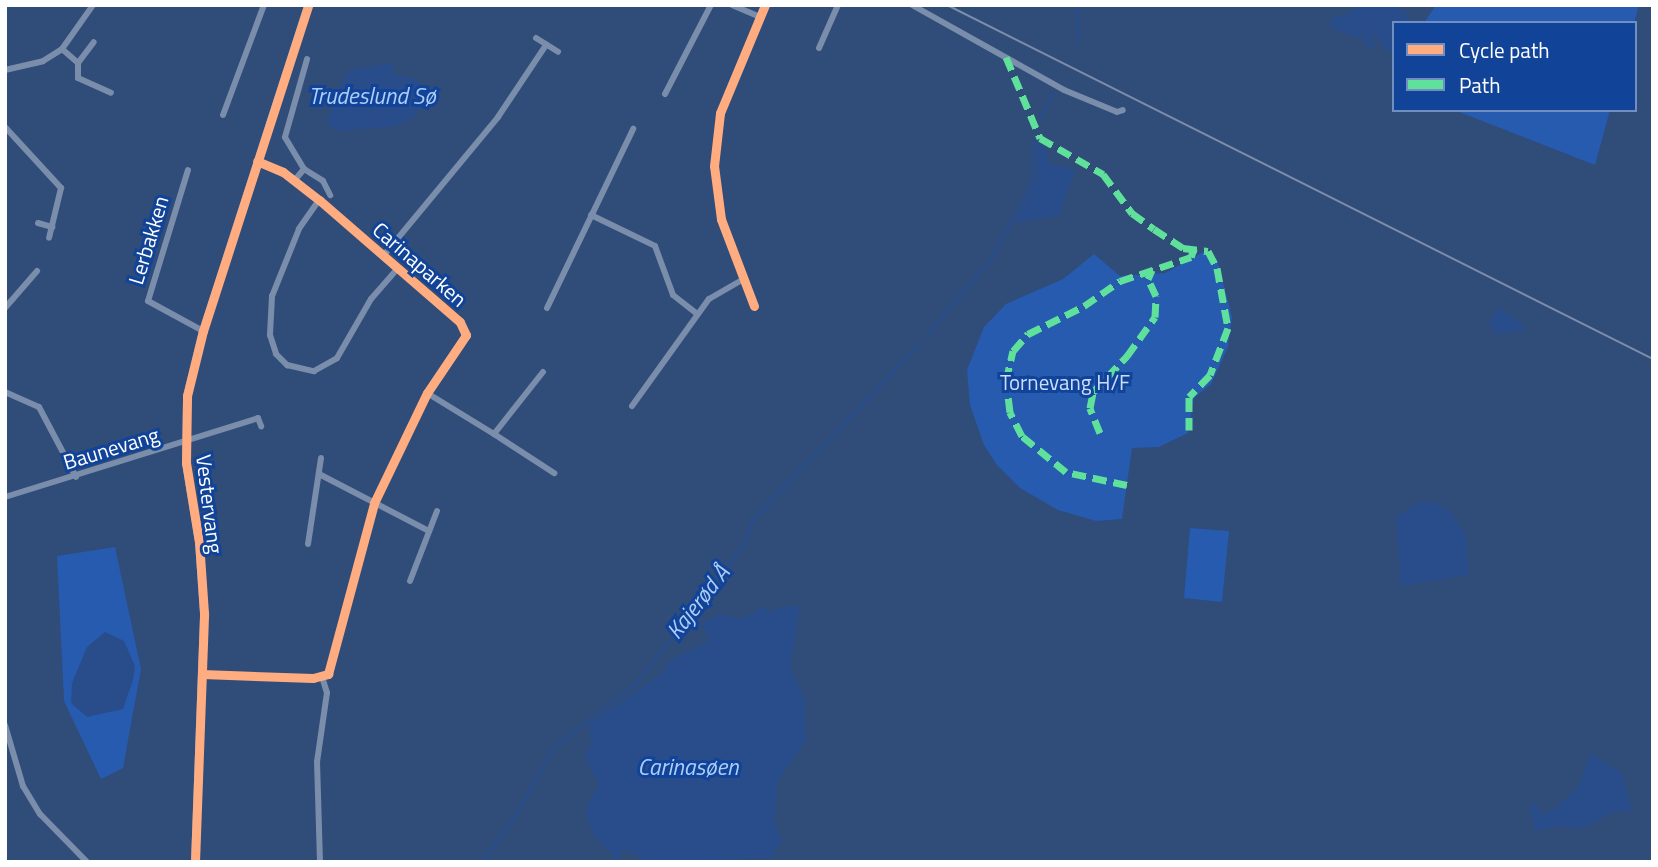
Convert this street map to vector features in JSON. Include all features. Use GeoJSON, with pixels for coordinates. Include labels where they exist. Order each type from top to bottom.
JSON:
{"type":"FeatureCollection","features":[{"type":"Feature","properties":{"kind":"street"},"geometry":{"type":"LineString","coordinates":[[5,70],[43,61],[62,49],[93,5]]}},
{"type":"Feature","properties":{"kind":"street"},"geometry":{"type":"LineString","coordinates":[[223,115],[264,5]]}},
{"type":"Feature","properties":{"kind":"street","name":"Vestervang"},"geometry":{"type":"LineString","coordinates":[[195,862],[202,674],[199,542],[185,443],[190,383],[203,331],[308,5]]}},
{"type":"Feature","properties":{"kind":"street"},"geometry":{"type":"LineString","coordinates":[[666,94],[711,5]]}},
{"type":"Feature","properties":{"kind":"street"},"geometry":{"type":"LineString","coordinates":[[732,5],[760,18]]}},
{"type":"Feature","properties":{"kind":"street"},"geometry":{"type":"LineString","coordinates":[[754,306],[721,219],[715,139],[729,85],[765,5]]}},
{"type":"Feature","properties":{"kind":"street"},"geometry":{"type":"LineString","coordinates":[[819,48],[838,5]]}},
{"type":"Feature","properties":{"kind":"street"},"geometry":{"type":"LineString","coordinates":[[912,5],[1064,90],[1117,112],[1123,110]]}},
{"type":"Feature","properties":{"kind":"street"},"geometry":{"type":"LineString","coordinates":[[536,38],[558,52]]}},
{"type":"Feature","properties":{"kind":"street"},"geometry":{"type":"LineString","coordinates":[[94,42],[78,63],[78,78],[111,93]]}},
{"type":"Feature","properties":{"kind":"street","name":"Carinaparken"},"geometry":{"type":"LineString","coordinates":[[384,255],[498,117],[546,45]]}},
{"type":"Feature","properties":{"kind":"street"},"geometry":{"type":"LineString","coordinates":[[62,49],[78,63]]}},
{"type":"Feature","properties":{"kind":"street"},"geometry":{"type":"LineString","coordinates":[[307,59],[285,136],[304,169],[323,181],[330,195]]}},
{"type":"Feature","properties":{"kind":"street"},"geometry":{"type":"LineString","coordinates":[[547,308],[633,129]]}},
{"type":"Feature","properties":{"kind":"street"},"geometry":{"type":"LineString","coordinates":[[7,132],[61,188],[49,239]]}},
{"type":"Feature","properties":{"kind":"street","name":"Carinaparken"},"geometry":{"type":"LineString","coordinates":[[257,161],[294,181],[384,255],[466,328],[463,340],[427,393],[374,503],[332,667],[322,677]]}},
{"type":"Feature","properties":{"kind":"street"},"geometry":{"type":"LineString","coordinates":[[294,181],[304,169]]}},
{"type":"Feature","properties":{"kind":"street","name":"Lerbakken"},"geometry":{"type":"LineString","coordinates":[[188,170],[148,301],[203,331]]}},
{"type":"Feature","properties":{"kind":"street"},"geometry":{"type":"LineString","coordinates":[[319,201],[299,229],[272,296],[270,335],[276,354],[286,365],[314,371],[337,358],[371,299],[398,268]]}},
{"type":"Feature","properties":{"kind":"street"},"geometry":{"type":"LineString","coordinates":[[592,215],[655,246],[673,295],[697,314]]}},
{"type":"Feature","properties":{"kind":"street"},"geometry":{"type":"LineString","coordinates":[[38,223],[52,227]]}},
{"type":"Feature","properties":{"kind":"street"},"geometry":{"type":"LineString","coordinates":[[5,308],[37,271]]}},
{"type":"Feature","properties":{"kind":"street"},"geometry":{"type":"LineString","coordinates":[[632,405],[697,314],[716,292],[743,279]]}},
{"type":"Feature","properties":{"kind":"street"},"geometry":{"type":"LineString","coordinates":[[494,434],[543,373]]}},
{"type":"Feature","properties":{"kind":"street"},"geometry":{"type":"LineString","coordinates":[[5,392],[39,407],[76,477]]}},
{"type":"Feature","properties":{"kind":"street"},"geometry":{"type":"LineString","coordinates":[[427,393],[554,473]]}},
{"type":"Feature","properties":{"kind":"street","name":"Baunevang"},"geometry":{"type":"LineString","coordinates":[[5,497],[185,443],[258,418],[261,426]]}},
{"type":"Feature","properties":{"kind":"street"},"geometry":{"type":"LineString","coordinates":[[308,544],[321,458]]}},
{"type":"Feature","properties":{"kind":"street"},"geometry":{"type":"LineString","coordinates":[[319,474],[429,531]]}},
{"type":"Feature","properties":{"kind":"street"},"geometry":{"type":"LineString","coordinates":[[410,581],[437,511]]}},
{"type":"Feature","properties":{"kind":"street"},"geometry":{"type":"LineString","coordinates":[[202,674],[322,677],[327,693],[317,762],[320,862]]}},
{"type":"Feature","properties":{"kind":"street"},"geometry":{"type":"LineString","coordinates":[[5,725],[23,786],[40,814],[88,862]]}},
{"type":"Feature","properties":{"kind":"green space"},"geometry":{"type":"Polygon","coordinates":[[[1436,5],[1639,5],[1635,21],[1425,21],[1436,5]]]}},
{"type":"Feature","properties":{"kind":"green space"},"geometry":{"type":"Polygon","coordinates":[[[1459,112],[1609,112],[1595,165],[1459,112]]]}},
{"type":"Feature","properties":{"kind":"green space","name":"Tornevang H/F"},"geometry":{"type":"Polygon","coordinates":[[[1203,252],[1217,259],[1232,317],[1228,347],[1211,384],[1194,398],[1188,433],[1159,447],[1132,448],[1122,519],[1096,521],[1058,510],[1020,488],[997,465],[984,445],[970,405],[967,370],[984,327],[1006,304],[1063,279],[1094,254],[1120,276],[1165,273],[1203,252]]]}},
{"type":"Feature","properties":{"kind":"green space"},"geometry":{"type":"Polygon","coordinates":[[[1190,528],[1229,531],[1222,602],[1184,598],[1190,528]]]}},
{"type":"Feature","properties":{"kind":"green space"},"geometry":{"type":"Polygon","coordinates":[[[115,547],[141,669],[123,768],[101,779],[64,701],[57,556],[115,547]]]}},
{"type":"Feature","properties":{"kind":"water"},"geometry":{"type":"Polygon","coordinates":[[[1357,5],[1396,5],[1409,16],[1410,21],[1392,21],[1392,52],[1385,50],[1376,34],[1372,35],[1376,47],[1369,47],[1361,38],[1370,23],[1358,38],[1334,29],[1329,23],[1333,17],[1348,14],[1357,5]]]}},
{"type":"Feature","properties":{"kind":"water","name":"Trudeslund Sø"},"geometry":{"type":"Polygon","coordinates":[[[392,63],[394,75],[416,79],[428,97],[415,117],[396,126],[336,131],[327,123],[343,79],[352,69],[392,63]]]}},
{"type":"Feature","properties":{"kind":"water"},"geometry":{"type":"Polygon","coordinates":[[[1037,143],[1045,145],[1049,164],[1076,169],[1059,216],[1015,223],[1037,178],[1037,143]]]}},
{"type":"Feature","properties":{"kind":"water"},"geometry":{"type":"Polygon","coordinates":[[[1498,307],[1523,324],[1525,329],[1498,335],[1489,324],[1498,307]]]}},
{"type":"Feature","properties":{"kind":"water"},"geometry":{"type":"Polygon","coordinates":[[[1434,502],[1452,513],[1466,536],[1469,575],[1401,586],[1396,517],[1417,503],[1434,502]]]}},
{"type":"Feature","properties":{"kind":"water","name":"Carinasøen"},"geometry":{"type":"Polygon","coordinates":[[[765,606],[768,612],[785,606],[800,607],[790,669],[805,699],[806,741],[778,781],[774,823],[782,839],[772,858],[642,862],[641,857],[622,849],[619,862],[593,834],[585,810],[599,784],[584,756],[591,745],[589,724],[661,674],[671,660],[710,640],[701,624],[719,614],[742,619],[765,606]]]}},
{"type":"Feature","properties":{"kind":"water"},"geometry":{"type":"Polygon","coordinates":[[[105,632],[124,641],[135,666],[133,680],[123,709],[87,717],[71,703],[72,683],[87,647],[105,632]]]}},
{"type":"Feature","properties":{"kind":"water"},"geometry":{"type":"Polygon","coordinates":[[[1590,753],[1622,773],[1632,811],[1614,812],[1580,829],[1560,826],[1535,831],[1530,808],[1535,802],[1542,815],[1555,809],[1579,786],[1590,753]]]}},
{"type":"Feature","properties":{"kind":"waterway","name":"Kajerød Å"},"geometry":{"type":"LineString","coordinates":[[1077,5],[1078,41]]}},
{"type":"Feature","properties":{"kind":"waterway","name":"Kajerød Å"},"geometry":{"type":"LineString","coordinates":[[1039,119],[1053,92]]}},
{"type":"Feature","properties":{"kind":"waterway","name":"Kajerød Å"},"geometry":{"type":"LineString","coordinates":[[927,335],[992,257],[1032,182],[1034,141]]}},
{"type":"Feature","properties":{"kind":"waterway","name":"Kajerød Å"},"geometry":{"type":"LineString","coordinates":[[482,862],[517,813],[553,748],[636,683],[746,541],[752,520],[918,345]]}},
{"type":"Feature","properties":{"kind":"tram line"},"geometry":{"type":"LineString","coordinates":[[947,5],[1653,359]]}},
{"type":"Feature","properties":{"kind":"marked path"},"geometry":{"type":"LineString","coordinates":[[1006,57],[1040,138],[1103,174],[1132,213],[1154,229],[1183,248],[1208,251],[1217,268],[1228,328],[1210,375],[1189,397],[1189,430]]}},
{"type":"Feature","properties":{"kind":"marked path"},"geometry":{"type":"LineString","coordinates":[[1127,485],[1066,472],[1022,436],[1010,412],[1006,381],[1013,351],[1028,334],[1084,306],[1120,281],[1191,257],[1194,249]]}},
{"type":"Feature","properties":{"kind":"marked path"},"geometry":{"type":"LineString","coordinates":[[1100,433],[1090,408],[1093,392],[1127,356],[1155,317],[1156,296],[1148,279],[1152,270]]}},
{"type":"Feature","properties":{"kind":"cycle path"},"geometry":{"type":"LineString","coordinates":[[195,862],[204,613],[199,542],[186,463],[187,396],[203,331],[308,5]]}},
{"type":"Feature","properties":{"kind":"cycle path"},"geometry":{"type":"LineString","coordinates":[[754,306],[721,219],[714,166],[720,113],[765,5]]}},
{"type":"Feature","properties":{"kind":"cycle path"},"geometry":{"type":"LineString","coordinates":[[202,674],[313,678],[328,674],[374,503],[427,393],[466,335],[460,322],[319,200],[283,172],[257,161]]}}]}
